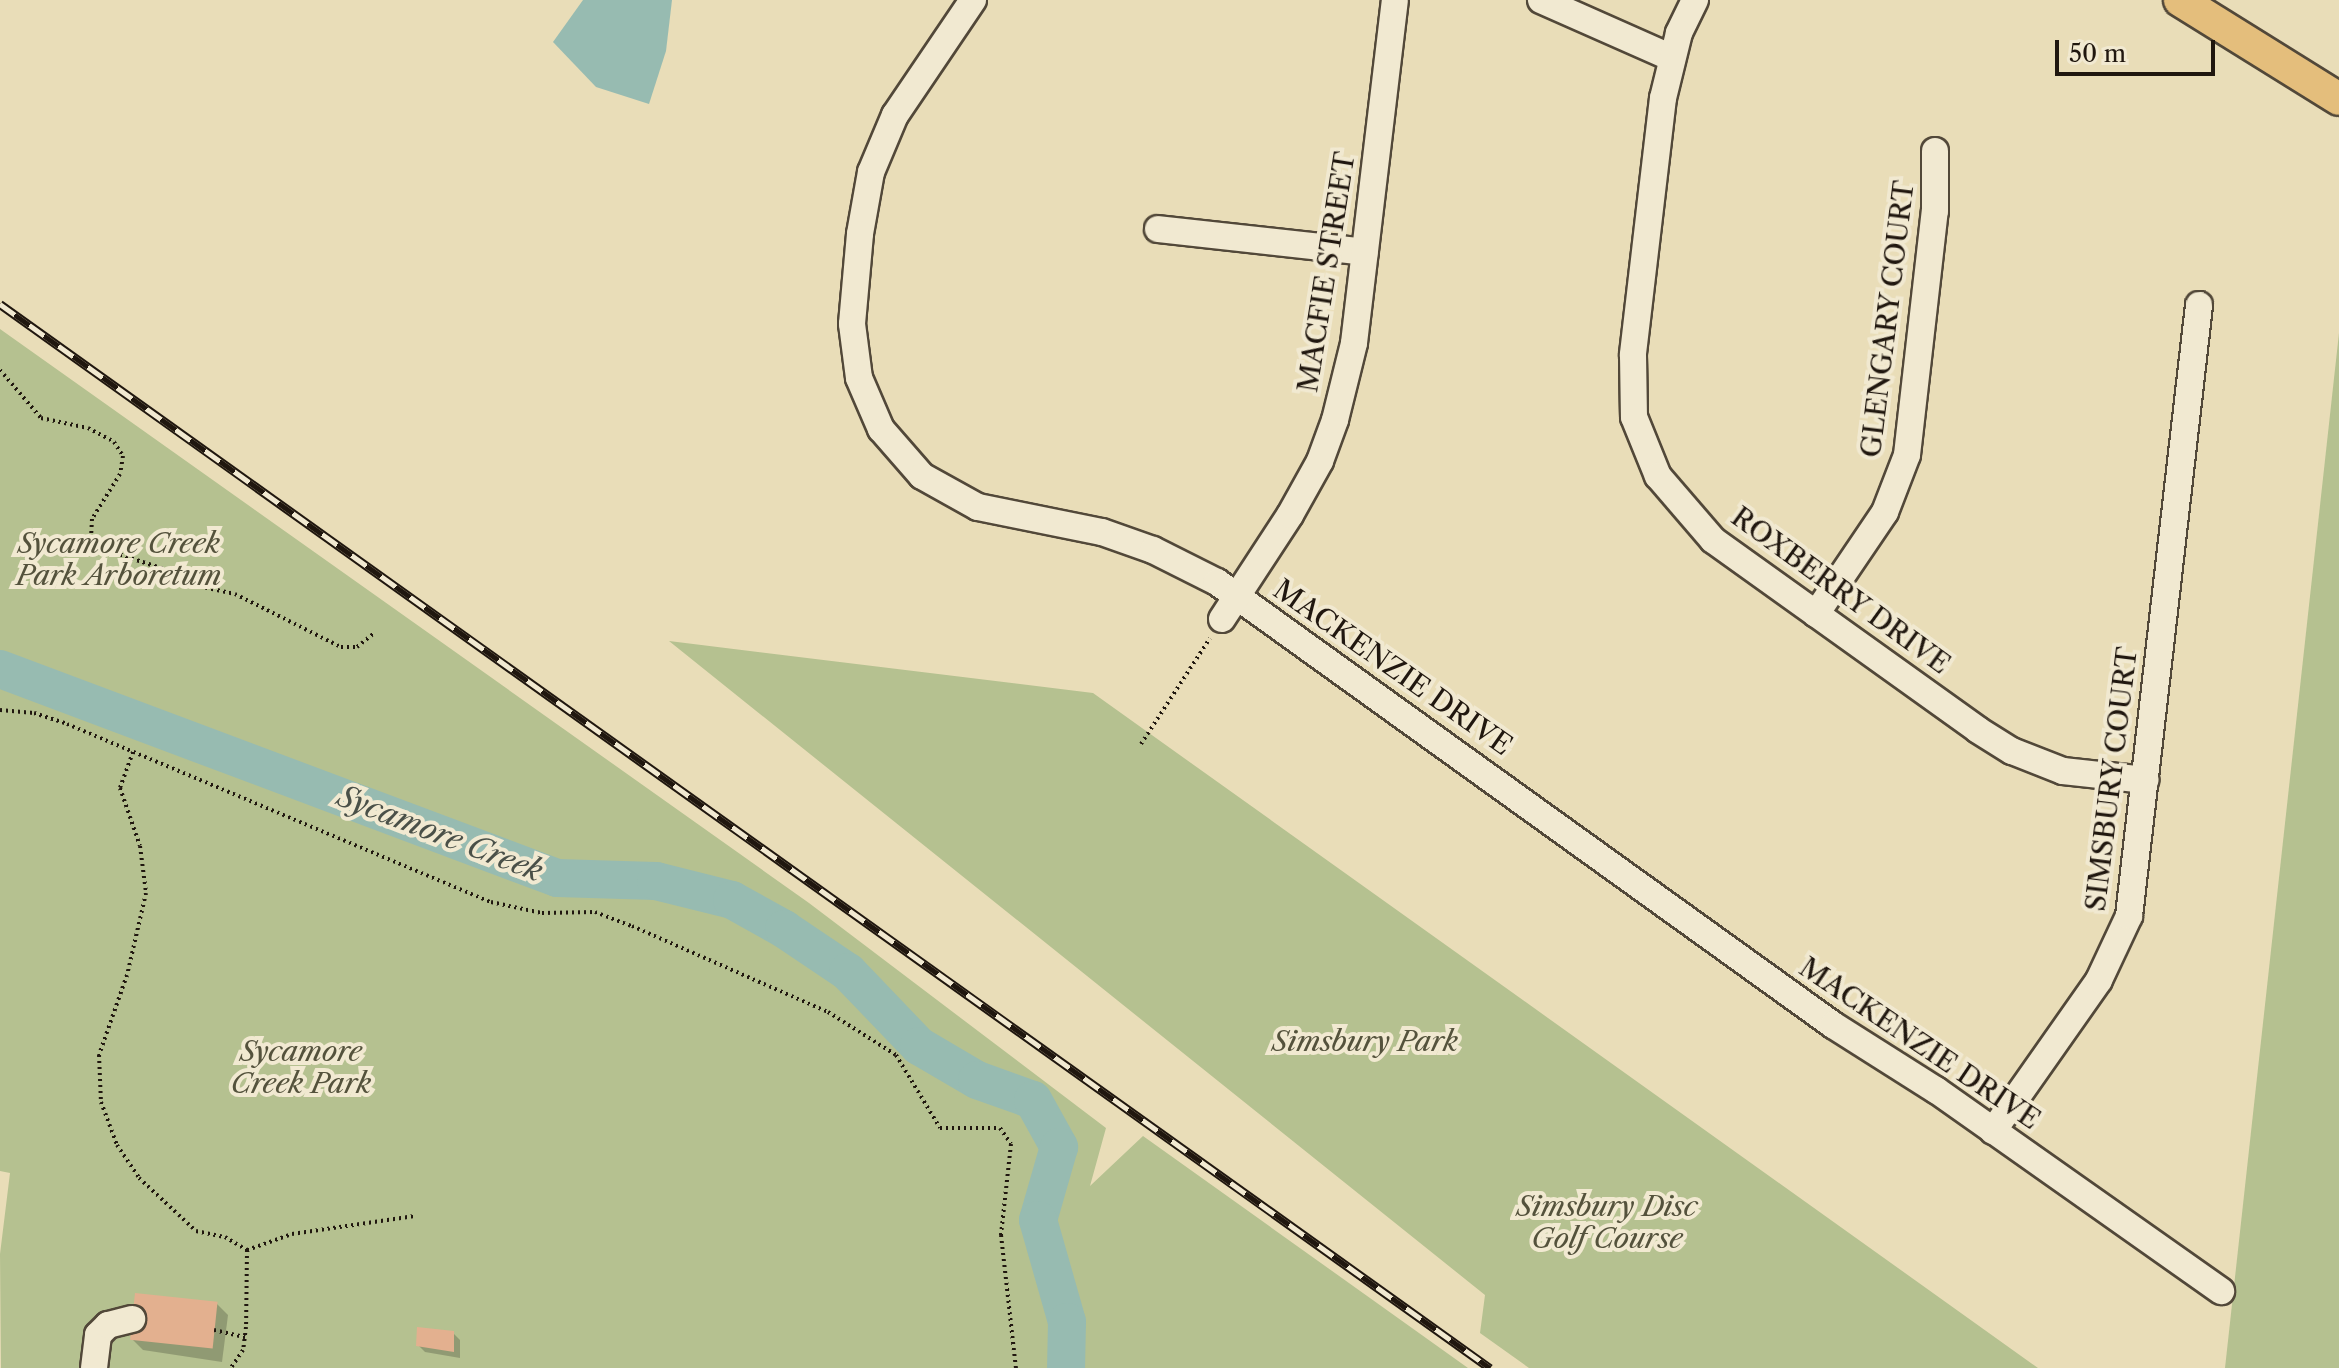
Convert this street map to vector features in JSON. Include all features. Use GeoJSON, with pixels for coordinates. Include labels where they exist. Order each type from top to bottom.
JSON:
{"type":"FeatureCollection","features":[{"type":"Feature","properties":{"kind":"main road"},"geometry":{"type":"LineString","coordinates":[[2180,0],[2339,99]]}},
{"type":"Feature","properties":{"kind":"street","name":"MACKENZIE DRIVE"},"geometry":{"type":"LineString","coordinates":[[973,0],[910,89],[871,172],[852,324],[854,351],[869,404],[891,443],[922,476],[948,494],[978,507],[1102,532],[1153,550],[1237,596],[1833,1025],[1993,1131],[2221,1291]]}},
{"type":"Feature","properties":{"kind":"street","name":"MACFIE STREET"},"geometry":{"type":"LineString","coordinates":[[1222,619],[1320,461],[1335,420],[1354,343],[1395,0]]}},
{"type":"Feature","properties":{"kind":"street"},"geometry":{"type":"LineString","coordinates":[[1541,0],[1672,58]]}},
{"type":"Feature","properties":{"kind":"street","name":"ROXBERRY DRIVE"},"geometry":{"type":"LineString","coordinates":[[1695,0],[1672,58],[1638,294],[1634,417],[1658,476],[1697,525],[1816,614],[2012,751],[2063,771],[2146,780]]}},
{"type":"Feature","properties":{"kind":"street","name":"GLENGARY COURT"},"geometry":{"type":"LineString","coordinates":[[1816,614],[1885,512],[1907,455],[1935,211],[1935,151]]}},
{"type":"Feature","properties":{"kind":"street"},"geometry":{"type":"LineString","coordinates":[[1158,229],[1365,252]]}},
{"type":"Feature","properties":{"kind":"street","name":"SIMSBURY COURT"},"geometry":{"type":"LineString","coordinates":[[1993,1131],[2117,949],[2134,888],[2199,305]]}},
{"type":"Feature","properties":{"kind":"street"},"geometry":{"type":"LineString","coordinates":[[94,1368],[98,1335],[108,1325],[132,1319]]}},
{"type":"Feature","properties":{"kind":"path"},"geometry":{"type":"LineString","coordinates":[[0,370],[41,418],[88,428],[114,442],[123,456],[120,474],[92,519],[91,537],[103,549],[179,574],[194,585],[235,594],[341,647],[357,647],[373,634]]}},
{"type":"Feature","properties":{"kind":"path"},"geometry":{"type":"LineString","coordinates":[[1141,744],[1222,619]]}},
{"type":"Feature","properties":{"kind":"path"},"geometry":{"type":"LineString","coordinates":[[0,710],[34,713],[491,902],[542,913],[595,912],[632,926],[828,1012],[896,1055],[940,1128],[1000,1128],[1011,1144],[1001,1235],[1016,1368]]}},
{"type":"Feature","properties":{"kind":"path"},"geometry":{"type":"LineString","coordinates":[[133,752],[120,788],[140,846],[146,893],[127,975],[99,1055],[101,1102],[117,1145],[139,1178],[196,1231],[225,1237],[247,1250]]}},
{"type":"Feature","properties":{"kind":"path"},"geometry":{"type":"LineString","coordinates":[[247,1250],[292,1234],[415,1216]]}},
{"type":"Feature","properties":{"kind":"path"},"geometry":{"type":"LineString","coordinates":[[231,1368],[245,1337],[247,1250]]}},
{"type":"Feature","properties":{"kind":"path"},"geometry":{"type":"LineString","coordinates":[[214,1330],[245,1337]]}},
{"type":"Feature","properties":{"kind":"green space","name":"Sycamore Creek Park"},"geometry":{"type":"Polygon","coordinates":[[[0,329],[809,903],[1106,1128],[1090,1186],[1143,1136],[1468,1368],[1,1368],[0,1254],[10,1173],[0,1171],[0,329]]]}},
{"type":"Feature","properties":{"kind":"green space"},"geometry":{"type":"Polygon","coordinates":[[[2339,333],[2339,1368],[2225,1368],[2339,333]]]}},
{"type":"Feature","properties":{"kind":"green space","name":"Simsbury Park"},"geometry":{"type":"Polygon","coordinates":[[[669,641],[1093,693],[2038,1368],[1529,1368],[1480,1333],[1485,1295],[669,641]]]}},
{"type":"Feature","properties":{"kind":"water"},"geometry":{"type":"Polygon","coordinates":[[[583,0],[672,0],[666,51],[649,104],[596,87],[553,42],[583,0]]]}},
{"type":"Feature","properties":{"kind":"building"},"geometry":{"type":"Polygon","coordinates":[[[135,1293],[218,1302],[213,1348],[130,1340],[135,1293]]]}},
{"type":"Feature","properties":{"kind":"building"},"geometry":{"type":"Polygon","coordinates":[[[417,1327],[454,1331],[454,1352],[416,1346],[417,1327]]]}},
{"type":"Feature","properties":{"kind":"waterway","name":"Sycamore Creek"},"geometry":{"type":"LineString","coordinates":[[0,669],[557,878],[656,881],[732,900],[784,929],[848,972],[919,1046],[977,1080],[1033,1100],[1059,1147],[1038,1220],[1067,1322],[1066,1368]]}},
{"type":"Feature","properties":{"kind":"railway"},"geometry":{"type":"LineString","coordinates":[[0,304],[1490,1368]]}},
{"type":"Feature","properties":{"kind":"park label","name":"Sycamore Creek Park Arboretum"},"geometry":{"type":"Point","coordinates":[119,559]}},
{"type":"Feature","properties":{"kind":"park label","name":"Simsbury Disc Golf Course"},"geometry":{"type":"Point","coordinates":[1607,1222]}}]}
